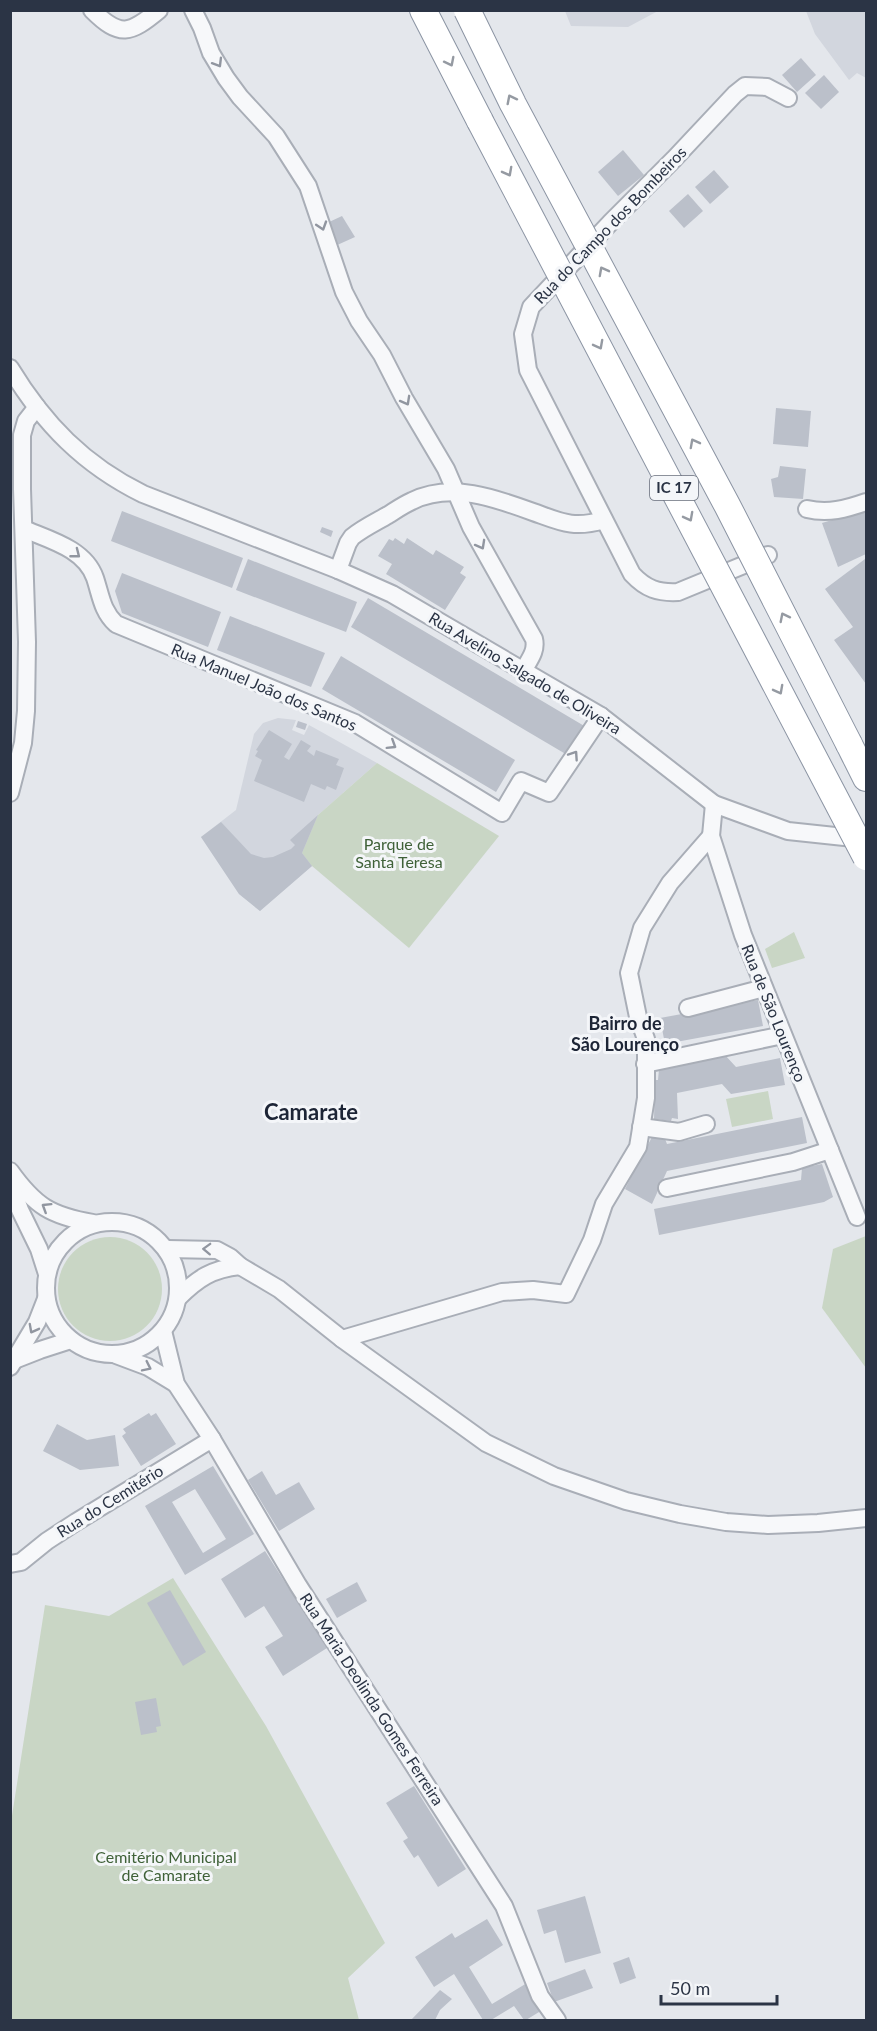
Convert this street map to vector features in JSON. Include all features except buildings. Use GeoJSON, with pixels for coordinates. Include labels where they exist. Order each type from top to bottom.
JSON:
{"type":"FeatureCollection","features":[{"type":"Feature","properties":{"kind":"highway","name":"IC 17"},"geometry":{"type":"LineString","coordinates":[[423,10],[867,857]]}},
{"type":"Feature","properties":{"kind":"highway","name":"IC 17"},"geometry":{"type":"LineString","coordinates":[[467,10],[513,104],[732,515],[867,778]]}},
{"type":"Feature","properties":{"kind":"street"},"geometry":{"type":"LineString","coordinates":[[92,10],[106,24],[117,30],[130,30],[159,10]]}},
{"type":"Feature","properties":{"kind":"street"},"geometry":{"type":"LineString","coordinates":[[193,10],[211,53],[226,78],[240,97],[276,136],[308,186],[344,292],[446,469],[471,527],[534,639],[534,652],[524,671]]}},
{"type":"Feature","properties":{"kind":"street","name":"Rua do Campo dos Bombeiros"},"geometry":{"type":"LineString","coordinates":[[768,555],[678,592],[662,593],[641,584],[632,574],[528,370],[523,334],[531,307],[745,86],[767,87],[788,98]]}},
{"type":"Feature","properties":{"kind":"street","name":"Rua Avelino Salgado de Oliveira"},"geometry":{"type":"LineString","coordinates":[[13,371],[37,407],[74,448],[104,474],[143,494],[338,570],[392,594],[601,716],[714,804],[788,831],[867,839]]}},
{"type":"Feature","properties":{"kind":"street"},"geometry":{"type":"LineString","coordinates":[[10,793],[23,743],[26,711],[24,529],[16,456],[24,427],[37,407]]}},
{"type":"Feature","properties":{"kind":"street"},"geometry":{"type":"LineString","coordinates":[[338,570],[348,543],[360,531],[412,500],[430,494],[456,492],[495,498],[569,524],[590,524],[604,520]]}},
{"type":"Feature","properties":{"kind":"street"},"geometry":{"type":"LineString","coordinates":[[807,509],[819,512],[841,510],[867,502]]}},
{"type":"Feature","properties":{"kind":"street","name":"Rua Manuel João dos Santos"},"geometry":{"type":"LineString","coordinates":[[24,529],[65,546],[83,559],[94,576],[106,612],[116,624],[124,629],[355,723],[502,813],[521,781],[549,793],[601,716]]}},
{"type":"Feature","properties":{"kind":"street","name":"Rua de São Lourenço"},"geometry":{"type":"LineString","coordinates":[[714,804],[711,836],[743,935],[857,1218]]}},
{"type":"Feature","properties":{"kind":"street"},"geometry":{"type":"LineString","coordinates":[[342,1339],[502,1292],[533,1290],[566,1294],[592,1240],[604,1204],[638,1147],[646,1098],[646,1039],[638,1017],[629,973],[642,928],[670,883],[711,836]]}},
{"type":"Feature","properties":{"kind":"street"},"geometry":{"type":"LineString","coordinates":[[688,1008],[764,988]]}},
{"type":"Feature","properties":{"kind":"street"},"geometry":{"type":"LineString","coordinates":[[645,1064],[783,1035]]}},
{"type":"Feature","properties":{"kind":"street"},"geometry":{"type":"LineString","coordinates":[[641,1127],[679,1132],[706,1124]]}},
{"type":"Feature","properties":{"kind":"street"},"geometry":{"type":"LineString","coordinates":[[667,1188],[793,1162],[830,1150]]}},
{"type":"Feature","properties":{"kind":"street"},"geometry":{"type":"LineString","coordinates":[[10,1171],[26,1194],[45,1208],[67,1219],[93,1223],[117,1221],[141,1227],[168,1249],[178,1279],[178,1298],[173,1316],[163,1331],[142,1348],[116,1355],[100,1354],[85,1349],[71,1340],[54,1322],[46,1299],[46,1274],[39,1249],[10,1183]]}},
{"type":"Feature","properties":{"kind":"street"},"geometry":{"type":"LineString","coordinates":[[46,1274],[55,1252],[72,1234],[93,1223]]}},
{"type":"Feature","properties":{"kind":"street"},"geometry":{"type":"LineString","coordinates":[[168,1249],[217,1250],[230,1257],[240,1266],[279,1289],[342,1339],[486,1443],[554,1476],[616,1497],[680,1514],[726,1522],[768,1525],[867,1518]]}},
{"type":"Feature","properties":{"kind":"street"},"geometry":{"type":"LineString","coordinates":[[178,1298],[194,1282],[211,1272],[240,1266]]}},
{"type":"Feature","properties":{"kind":"street"},"geometry":{"type":"LineString","coordinates":[[14,1363],[37,1322],[46,1299]]}},
{"type":"Feature","properties":{"kind":"street","name":"Rua Maria Deolinda Gomes Ferreira"},"geometry":{"type":"LineString","coordinates":[[163,1331],[176,1384],[212,1439],[298,1585],[504,1906],[540,1996],[557,2020]]}},
{"type":"Feature","properties":{"kind":"street"},"geometry":{"type":"LineString","coordinates":[[14,1363],[40,1350],[71,1340]]}},
{"type":"Feature","properties":{"kind":"street","name":"Rua Maria Deolinda Gomes Ferreira"},"geometry":{"type":"LineString","coordinates":[[116,1355],[148,1367],[176,1384]]}},
{"type":"Feature","properties":{"kind":"street","name":"Rua do Cemitério"},"geometry":{"type":"LineString","coordinates":[[10,1564],[21,1562],[76,1522],[212,1439]]}},
{"type":"Feature","properties":{"kind":"shaded area"},"geometry":{"type":"Polygon","coordinates":[[[565,11],[658,11],[628,27],[571,26],[565,11]]]}},
{"type":"Feature","properties":{"kind":"shaded area"},"geometry":{"type":"Polygon","coordinates":[[[806,11],[866,11],[866,78],[857,73],[849,80],[815,34],[806,11]]]}},
{"type":"Feature","properties":{"kind":"shaded area"},"geometry":{"type":"Polygon","coordinates":[[[278,718],[296,720],[292,730],[304,735],[309,725],[377,763],[318,815],[312,866],[260,911],[239,894],[201,837],[236,810],[254,734],[263,723],[278,718]]]}},
{"type":"Feature","properties":{"kind":"green space","name":"Parque de Santa Teresa"},"geometry":{"type":"Polygon","coordinates":[[[377,763],[499,836],[409,948],[312,866],[302,853],[318,815],[377,763]]]}},
{"type":"Feature","properties":{"kind":"green space"},"geometry":{"type":"Polygon","coordinates":[[[794,932],[805,958],[772,968],[765,949],[794,932]]]}},
{"type":"Feature","properties":{"kind":"green space"},"geometry":{"type":"Polygon","coordinates":[[[768,1091],[773,1119],[732,1127],[726,1099],[768,1091]]]}},
{"type":"Feature","properties":{"kind":"green space"},"geometry":{"type":"Polygon","coordinates":[[[866,1236],[866,1368],[822,1308],[833,1249],[866,1236]]]}},
{"type":"Feature","properties":{"kind":"green space"},"geometry":{"type":"Polygon","coordinates":[[[110,1237],[130,1241],[147,1252],[158,1269],[162,1289],[158,1309],[147,1326],[130,1337],[110,1341],[90,1337],[73,1326],[62,1309],[58,1289],[62,1269],[73,1252],[90,1241],[110,1237]]]}},
{"type":"Feature","properties":{"kind":"green space","name":"Cemitério Municipal de Camarate"},"geometry":{"type":"Polygon","coordinates":[[[173,1578],[266,1726],[385,1943],[348,1978],[359,2020],[11,2020],[11,1822],[45,1605],[109,1616],[173,1578]]]}},
{"type":"Feature","properties":{"kind":"district","name":"Bairro de São Lourenço"},"geometry":{"type":"Point","coordinates":[625,1034]}},
{"type":"Feature","properties":{"kind":"district","name":"Camarate"},"geometry":{"type":"Point","coordinates":[311,1112]}}]}
